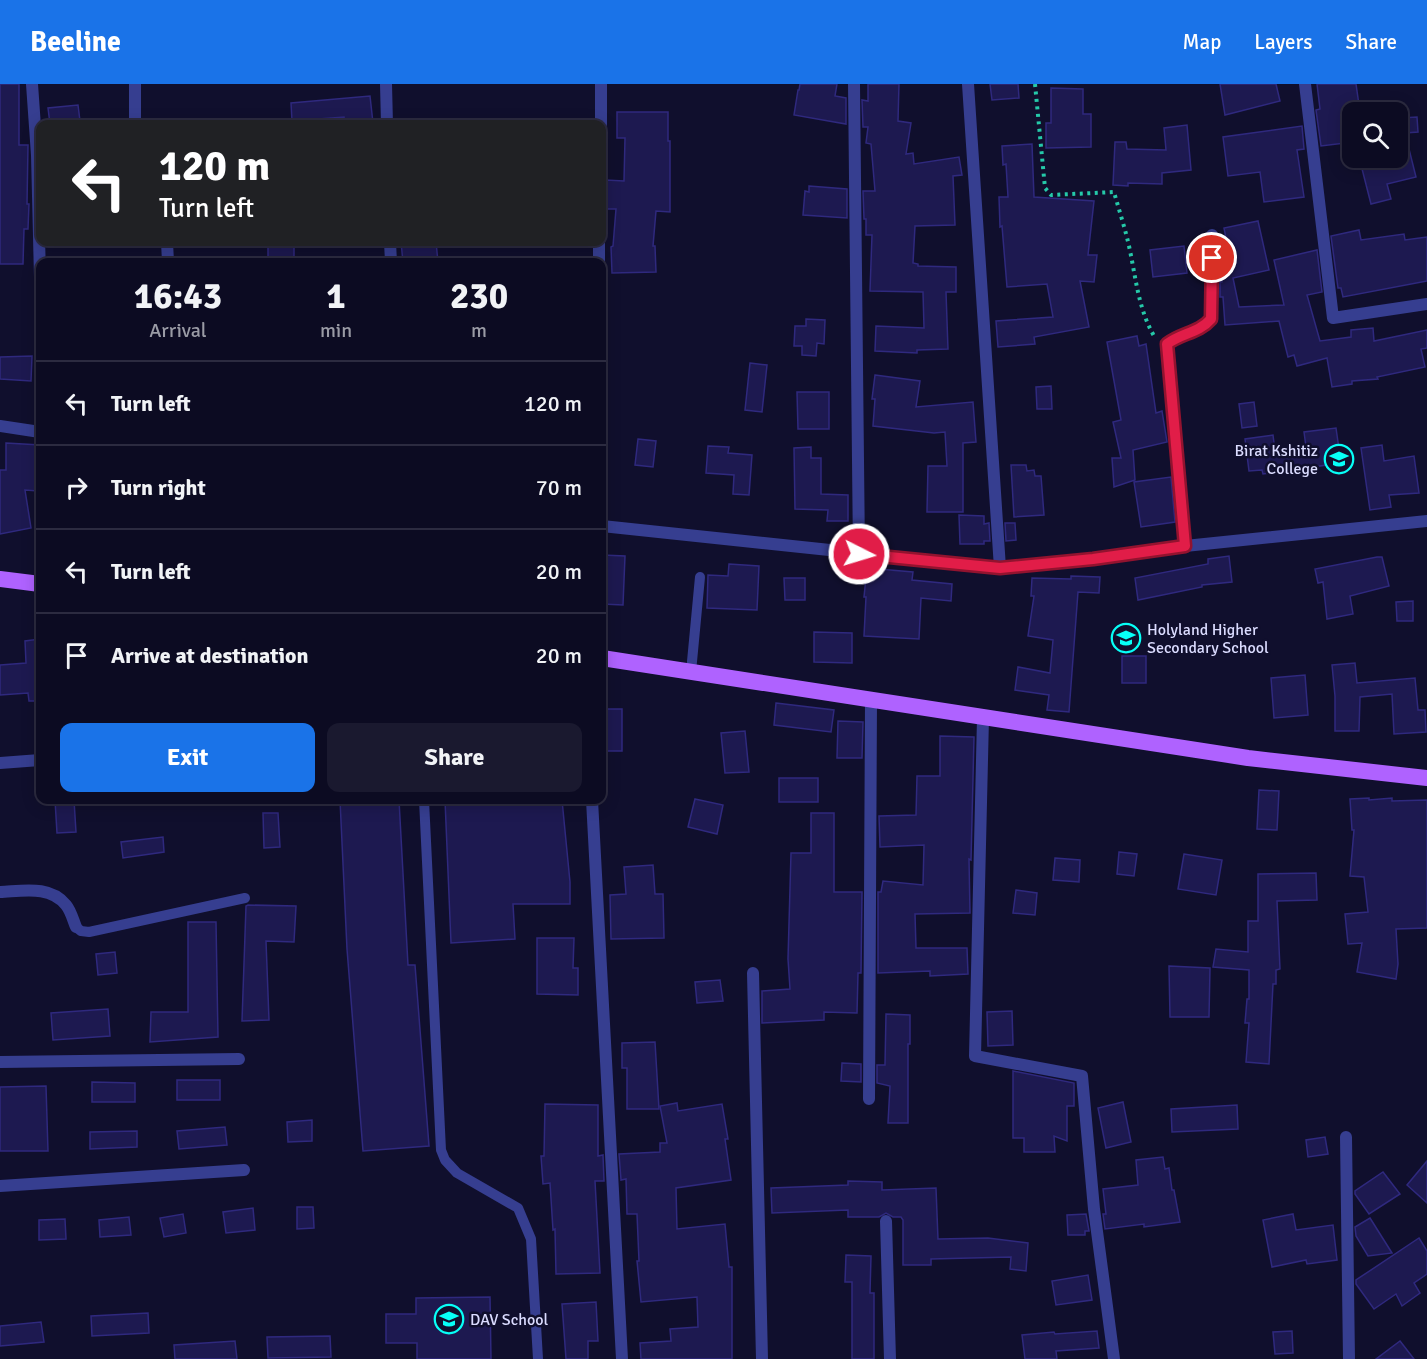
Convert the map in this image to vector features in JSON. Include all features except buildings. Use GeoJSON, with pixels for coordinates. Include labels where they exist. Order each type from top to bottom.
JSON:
{"type":"FeatureCollection","features":[{"type":"Feature","properties":{"kind":"main road"},"geometry":{"type":"LineString","coordinates":[[0,579],[36,584]]}},
{"type":"Feature","properties":{"kind":"main road"},"geometry":{"type":"LineString","coordinates":[[606,659],[1248,758],[1427,778]]}},
{"type":"Feature","properties":{"kind":"street"},"geometry":{"type":"LineString","coordinates":[[32,84],[36,180]]}},
{"type":"Feature","properties":{"kind":"street"},"geometry":{"type":"LineString","coordinates":[[135,84],[135,120]]}},
{"type":"Feature","properties":{"kind":"street"},"geometry":{"type":"LineString","coordinates":[[386,84],[387,120]]}},
{"type":"Feature","properties":{"kind":"street"},"geometry":{"type":"LineString","coordinates":[[601,84],[601,120]]}},
{"type":"Feature","properties":{"kind":"street"},"geometry":{"type":"LineString","coordinates":[[854,84],[859,554]]}},
{"type":"Feature","properties":{"kind":"street"},"geometry":{"type":"LineString","coordinates":[[968,84],[1000,568]]}},
{"type":"Feature","properties":{"kind":"street"},"geometry":{"type":"LineString","coordinates":[[1305,84],[1333,318],[1427,304]]}},
{"type":"Feature","properties":{"kind":"street"},"geometry":{"type":"LineString","coordinates":[[1185,546],[1167,344],[1174,338],[1203,328],[1211,319],[1212,235]]}},
{"type":"Feature","properties":{"kind":"street"},"geometry":{"type":"LineString","coordinates":[[0,426],[36,431]]}},
{"type":"Feature","properties":{"kind":"street"},"geometry":{"type":"LineString","coordinates":[[606,526],[1000,568],[1427,520]]}},
{"type":"Feature","properties":{"kind":"street"},"geometry":{"type":"LineString","coordinates":[[869,1099],[871,701]]}},
{"type":"Feature","properties":{"kind":"street"},"geometry":{"type":"LineString","coordinates":[[983,718],[975,1056],[1082,1076],[1094,1209],[1114,1359]]}},
{"type":"Feature","properties":{"kind":"street"},"geometry":{"type":"LineString","coordinates":[[0,763],[36,760]]}},
{"type":"Feature","properties":{"kind":"street"},"geometry":{"type":"LineString","coordinates":[[592,804],[622,1359]]}},
{"type":"Feature","properties":{"kind":"street"},"geometry":{"type":"LineString","coordinates":[[0,892],[36,891],[54,894],[67,906],[76,927]]}},
{"type":"Feature","properties":{"kind":"street"},"geometry":{"type":"LineString","coordinates":[[753,973],[762,1359]]}},
{"type":"Feature","properties":{"kind":"street"},"geometry":{"type":"LineString","coordinates":[[0,1062],[239,1059]]}},
{"type":"Feature","properties":{"kind":"street"},"geometry":{"type":"LineString","coordinates":[[1347,1137],[1349,1359]]}},
{"type":"Feature","properties":{"kind":"street"},"geometry":{"type":"LineString","coordinates":[[0,1186],[244,1170]]}},
{"type":"Feature","properties":{"kind":"street"},"geometry":{"type":"LineString","coordinates":[[886,1221],[890,1359]]}},
{"type":"Feature","properties":{"kind":"lane"},"geometry":{"type":"LineString","coordinates":[[691,672],[700,577]]}},
{"type":"Feature","properties":{"kind":"lane"},"geometry":{"type":"LineString","coordinates":[[424,804],[441,1150],[445,1160],[457,1173],[518,1208],[531,1239],[538,1359]]}},
{"type":"Feature","properties":{"kind":"lane"},"geometry":{"type":"LineString","coordinates":[[76,927],[81,931],[89,932],[245,898]]}},
{"type":"Feature","properties":{"kind":"path"},"geometry":{"type":"LineString","coordinates":[[1035,84],[1045,188],[1051,195],[1114,192],[1129,244],[1140,303],[1154,336],[1163,338],[1167,344]]}},
{"type":"Feature","properties":{"kind":"place","name":"Birat Kshitiz College"},"geometry":{"type":"Point","coordinates":[1339,459]}},
{"type":"Feature","properties":{"kind":"place","name":"Holyland Higher Secondary School"},"geometry":{"type":"Point","coordinates":[1126,638]}},
{"type":"Feature","properties":{"kind":"place","name":"DAV School"},"geometry":{"type":"Point","coordinates":[449,1319]}},
{"type":"Feature","properties":{"kind":"route"},"geometry":{"type":"LineString","coordinates":[[859,554],[1000,568],[1093,559],[1185,546],[1167,344],[1174,338],[1203,328],[1211,319],[1212,258]]}}]}
